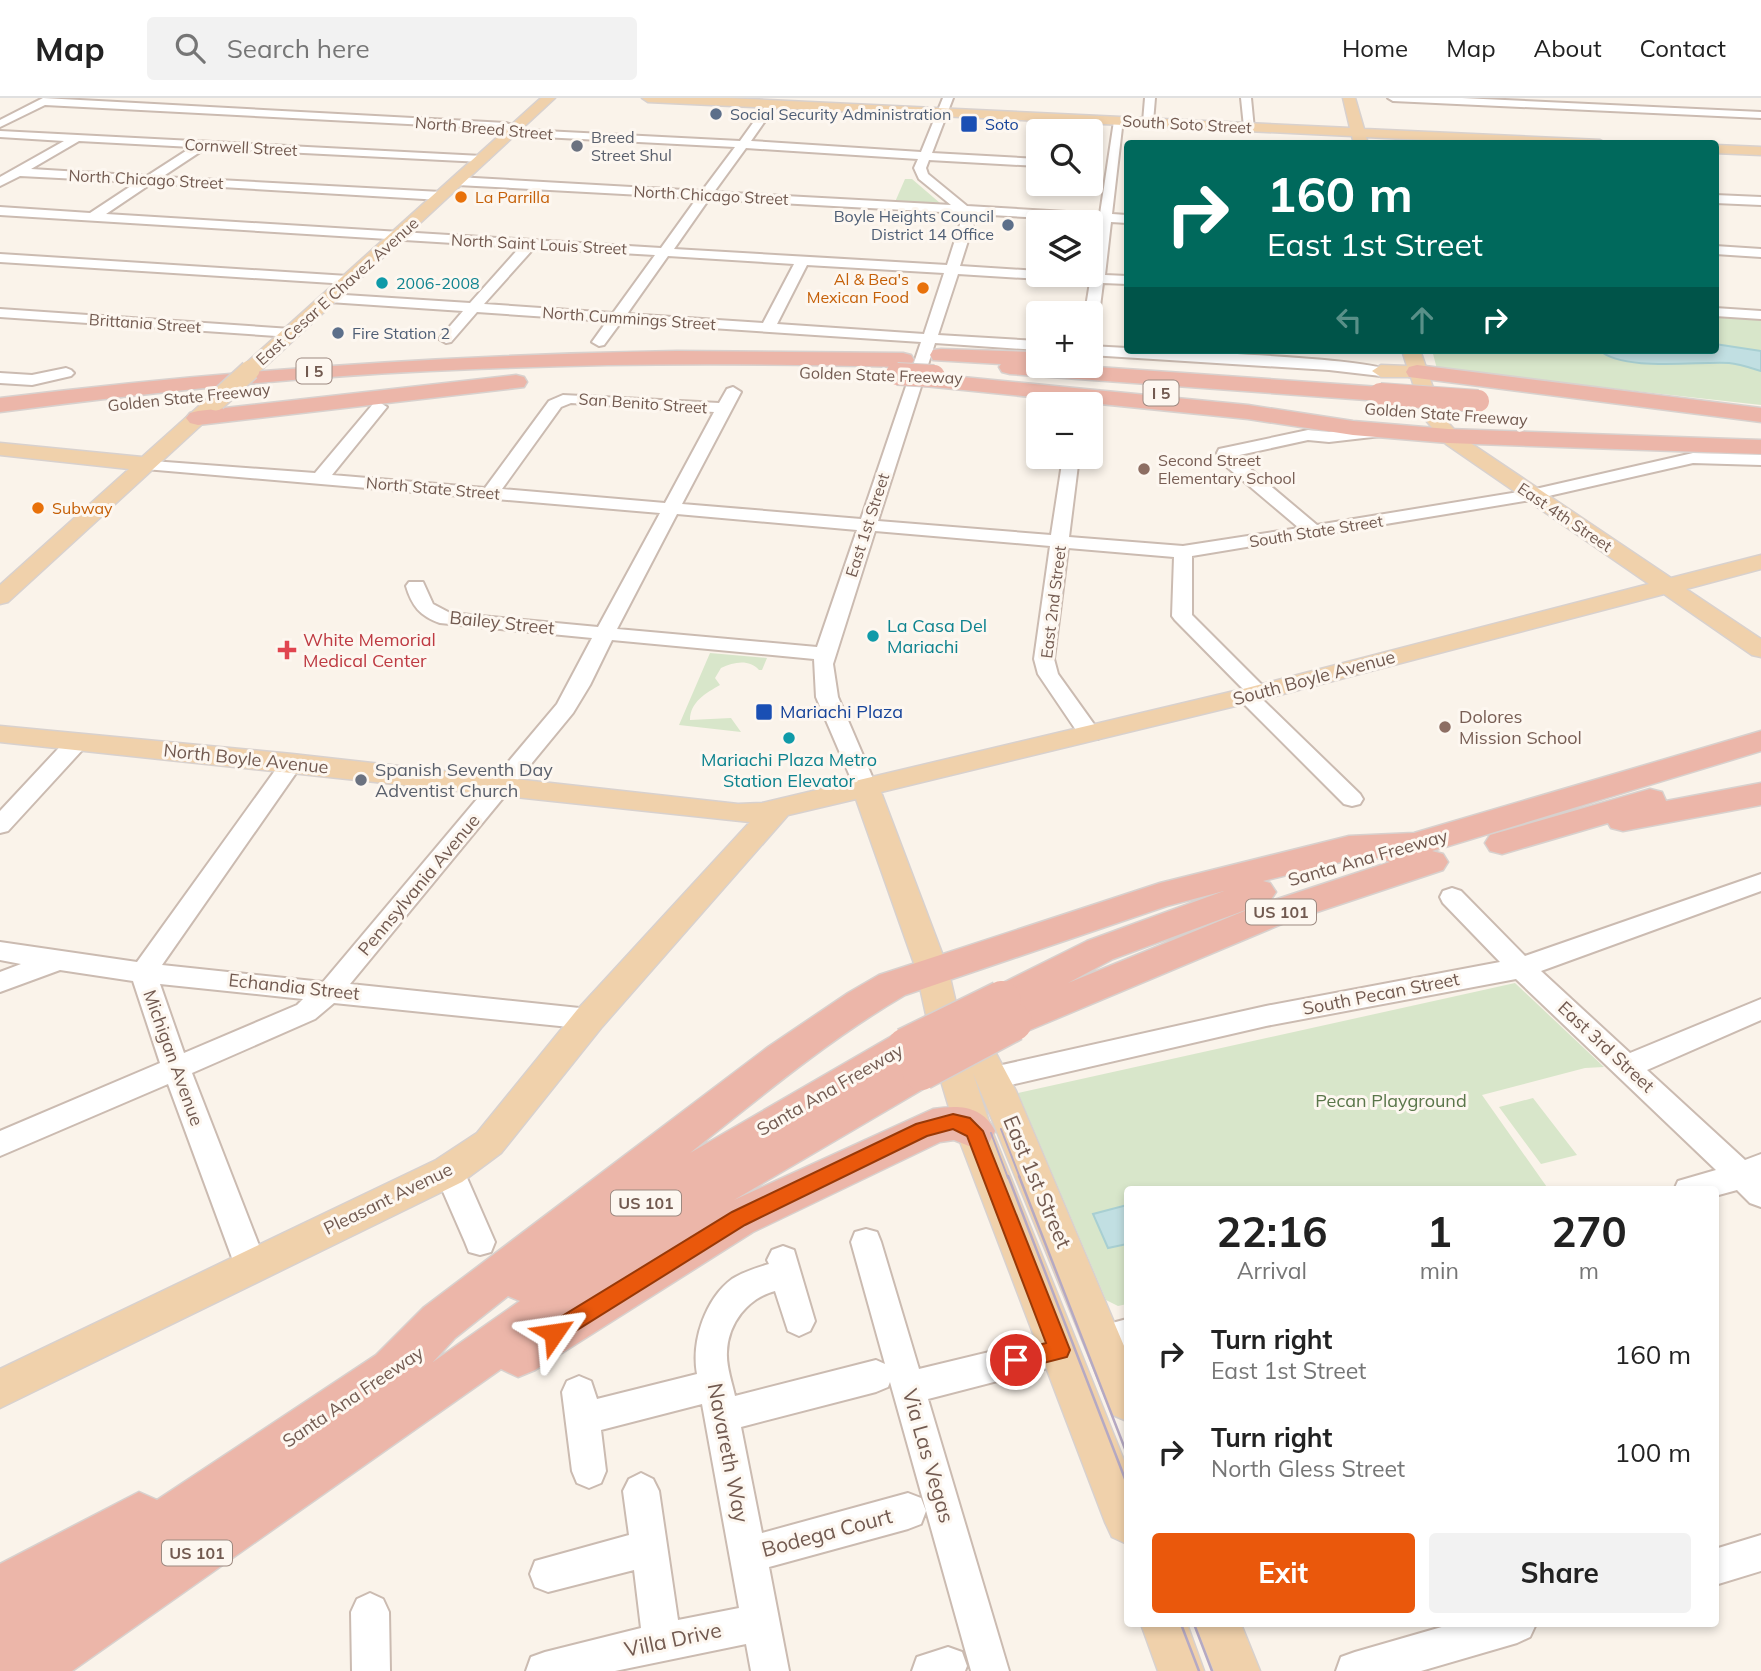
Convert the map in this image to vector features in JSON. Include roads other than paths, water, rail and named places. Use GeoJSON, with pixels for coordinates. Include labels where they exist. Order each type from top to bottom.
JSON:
{"type":"FeatureCollection","features":[{"type":"Feature","properties":{"kind":"highway"},"geometry":{"type":"LineString","coordinates":[[257,363],[448,352],[587,352],[630,356]]}},
{"type":"Feature","properties":{"kind":"highway","name":"Golden State Freeway"},"geometry":{"type":"LineString","coordinates":[[0,405],[260,375],[426,363],[630,356],[897,368],[935,363],[1383,411],[1476,409],[1761,423]]}},
{"type":"Feature","properties":{"kind":"highway"},"geometry":{"type":"LineString","coordinates":[[935,363],[1026,360]]}},
{"type":"Feature","properties":{"kind":"highway"},"geometry":{"type":"LineString","coordinates":[[198,418],[485,385],[743,363]]}},
{"type":"Feature","properties":{"kind":"highway","name":"Golden State Freeway"},"geometry":{"type":"LineString","coordinates":[[0,418],[345,382],[743,363]]}},
{"type":"Feature","properties":{"kind":"highway"},"geometry":{"type":"LineString","coordinates":[[935,363],[1248,412],[1383,411],[1448,436],[1761,447]]}},
{"type":"Feature","properties":{"kind":"highway"},"geometry":{"type":"LineString","coordinates":[[1103,363],[1286,371],[1381,371]]}},
{"type":"Feature","properties":{"kind":"highway"},"geometry":{"type":"LineString","coordinates":[[1418,372],[1761,415]]}},
{"type":"Feature","properties":{"kind":"highway","name":"Golden State Freeway"},"geometry":{"type":"LineString","coordinates":[[1476,409],[1761,438]]}},
{"type":"Feature","properties":{"kind":"highway"},"geometry":{"type":"LineString","coordinates":[[1479,460],[1479,444],[1495,437]]}},
{"type":"Feature","properties":{"kind":"highway","name":"Santa Ana Freeway"},"geometry":{"type":"LineString","coordinates":[[0,1644],[129,1547],[734,1146],[1007,1011],[1113,945],[1275,885],[1761,741]]}},
{"type":"Feature","properties":{"kind":"highway","name":"Santa Ana Freeway"},"geometry":{"type":"LineString","coordinates":[[1007,1011],[1206,941],[1360,881],[1557,828],[1761,766]]}},
{"type":"Feature","properties":{"kind":"highway"},"geometry":{"type":"LineString","coordinates":[[1557,828],[1630,819],[1761,794]]}},
{"type":"Feature","properties":{"kind":"highway"},"geometry":{"type":"LineString","coordinates":[[393,1370],[439,1323],[782,1058],[861,1003],[892,985],[932,969],[1160,895],[1349,848],[1413,844]]}},
{"type":"Feature","properties":{"kind":"highway","name":"Santa Ana Freeway"},"geometry":{"type":"LineString","coordinates":[[25,1671],[344,1452],[724,1184],[914,1059]]}},
{"type":"Feature","properties":{"kind":"highway"},"geometry":{"type":"LineString","coordinates":[[344,1452],[415,1420],[738,1219],[933,1126],[959,1122],[974,1131]]}},
{"type":"Feature","properties":{"kind":"highway"},"geometry":{"type":"LineString","coordinates":[[0,1592],[178,1496],[232,1480]]}},
{"type":"Feature","properties":{"kind":"highway"},"geometry":{"type":"LineString","coordinates":[[0,1623],[80,1569],[129,1547]]}},
{"type":"Feature","properties":{"kind":"main road","name":"East Cesar E Chavez Avenue"},"geometry":{"type":"LineString","coordinates":[[0,597],[549,98]]}},
{"type":"Feature","properties":{"kind":"main road","name":"South Soto Street"},"geometry":{"type":"LineString","coordinates":[[648,98],[747,100],[772,104],[1242,127],[1360,138],[1440,140]]}},
{"type":"Feature","properties":{"kind":"main road"},"geometry":{"type":"LineString","coordinates":[[1349,98],[1360,138]]}},
{"type":"Feature","properties":{"kind":"main road"},"geometry":{"type":"LineString","coordinates":[[1719,149],[1761,151]]}},
{"type":"Feature","properties":{"kind":"main road","name":"East 4th Street"},"geometry":{"type":"LineString","coordinates":[[1412,354],[1434,418],[1448,436],[1479,460],[1761,650]]}},
{"type":"Feature","properties":{"kind":"main road"},"geometry":{"type":"LineString","coordinates":[[1381,371],[1418,372]]}},
{"type":"Feature","properties":{"kind":"main road","name":"North State Street"},"geometry":{"type":"LineString","coordinates":[[0,449],[145,464]]}},
{"type":"Feature","properties":{"kind":"main road","name":"South Boyle Avenue"},"geometry":{"type":"LineString","coordinates":[[866,788],[1253,695],[1761,562]]}},
{"type":"Feature","properties":{"kind":"main road","name":"North Boyle Avenue"},"geometry":{"type":"LineString","coordinates":[[0,734],[292,763],[738,813],[778,809],[866,788]]}},
{"type":"Feature","properties":{"kind":"main road","name":"East 1st Street"},"geometry":{"type":"LineString","coordinates":[[866,788],[932,969],[956,1074],[974,1131],[1124,1514]]}},
{"type":"Feature","properties":{"kind":"main road","name":"Pleasant Avenue"},"geometry":{"type":"LineString","coordinates":[[0,1389],[449,1171],[489,1143],[589,1019],[778,809]]}},
{"type":"Feature","properties":{"kind":"main road","name":"East 1st Street"},"geometry":{"type":"LineString","coordinates":[[932,969],[993,1078],[1115,1337],[1124,1385]]}},
{"type":"Feature","properties":{"kind":"main road"},"geometry":{"type":"LineString","coordinates":[[1165,1627],[1181,1671]]}},
{"type":"Feature","properties":{"kind":"main road"},"geometry":{"type":"LineString","coordinates":[[1219,1627],[1237,1671]]}},
{"type":"Feature","properties":{"kind":"street"},"geometry":{"type":"LineString","coordinates":[[0,182],[147,98]]}},
{"type":"Feature","properties":{"kind":"street"},"geometry":{"type":"LineString","coordinates":[[948,98],[920,168],[923,176],[964,210]]}},
{"type":"Feature","properties":{"kind":"street"},"geometry":{"type":"LineString","coordinates":[[1148,122],[1150,98]]}},
{"type":"Feature","properties":{"kind":"street"},"geometry":{"type":"LineString","coordinates":[[1237,140],[1246,98]]}},
{"type":"Feature","properties":{"kind":"street"},"geometry":{"type":"LineString","coordinates":[[1393,98],[1761,115]]}},
{"type":"Feature","properties":{"kind":"street"},"geometry":{"type":"LineString","coordinates":[[0,124],[47,100]]}},
{"type":"Feature","properties":{"kind":"street","name":"North Breed Street"},"geometry":{"type":"LineString","coordinates":[[47,100],[131,107],[506,126],[523,133],[741,143],[1026,162]]}},
{"type":"Feature","properties":{"kind":"street"},"geometry":{"type":"LineString","coordinates":[[319,116],[341,101]]}},
{"type":"Feature","properties":{"kind":"street"},"geometry":{"type":"LineString","coordinates":[[599,342],[741,143],[772,104]]}},
{"type":"Feature","properties":{"kind":"street"},"geometry":{"type":"LineString","coordinates":[[0,108],[26,110]]}},
{"type":"Feature","properties":{"kind":"street"},"geometry":{"type":"LineString","coordinates":[[1103,238],[1119,121]]}},
{"type":"Feature","properties":{"kind":"street","name":"Cornwell Street"},"geometry":{"type":"LineString","coordinates":[[0,134],[481,159]]}},
{"type":"Feature","properties":{"kind":"street"},"geometry":{"type":"LineString","coordinates":[[92,216],[203,145]]}},
{"type":"Feature","properties":{"kind":"street","name":"North Chicago Street"},"geometry":{"type":"LineString","coordinates":[[18,172],[441,196]]}},
{"type":"Feature","properties":{"kind":"street","name":"North Chicago Street"},"geometry":{"type":"LineString","coordinates":[[457,181],[1124,219]]}},
{"type":"Feature","properties":{"kind":"street"},"geometry":{"type":"LineString","coordinates":[[1719,199],[1761,201]]}},
{"type":"Feature","properties":{"kind":"street","name":"East 1st Street"},"geometry":{"type":"LineString","coordinates":[[866,788],[827,698],[823,664],[866,524],[935,363],[951,270],[967,225],[964,210]]}},
{"type":"Feature","properties":{"kind":"street","name":"North Saint Louis Street"},"geometry":{"type":"LineString","coordinates":[[0,211],[1026,274]]}},
{"type":"Feature","properties":{"kind":"street"},"geometry":{"type":"LineString","coordinates":[[446,339],[531,243]]}},
{"type":"Feature","properties":{"kind":"street"},"geometry":{"type":"LineString","coordinates":[[1719,250],[1761,253]]}},
{"type":"Feature","properties":{"kind":"street"},"geometry":{"type":"LineString","coordinates":[[0,258],[348,281]]}},
{"type":"Feature","properties":{"kind":"street"},"geometry":{"type":"LineString","coordinates":[[768,327],[803,260]]}},
{"type":"Feature","properties":{"kind":"street","name":"North Saint Louis Street"},"geometry":{"type":"LineString","coordinates":[[1103,278],[1124,280]]}},
{"type":"Feature","properties":{"kind":"street","name":"North Cummings Street"},"geometry":{"type":"LineString","coordinates":[[329,298],[768,327],[935,363],[1026,348]]}},
{"type":"Feature","properties":{"kind":"street"},"geometry":{"type":"LineString","coordinates":[[1719,312],[1761,315]]}},
{"type":"Feature","properties":{"kind":"street","name":"Brittania Street"},"geometry":{"type":"LineString","coordinates":[[0,313],[291,333]]}},
{"type":"Feature","properties":{"kind":"street"},"geometry":{"type":"LineString","coordinates":[[1103,350],[1124,351]]}},
{"type":"Feature","properties":{"kind":"street"},"geometry":{"type":"LineString","coordinates":[[1216,354],[1247,355],[1381,371]]}},
{"type":"Feature","properties":{"kind":"street"},"geometry":{"type":"LineString","coordinates":[[0,378],[32,380],[66,373]]}},
{"type":"Feature","properties":{"kind":"street","name":"San Benito Street"},"geometry":{"type":"LineString","coordinates":[[490,493],[555,404],[561,400],[729,400]]}},
{"type":"Feature","properties":{"kind":"street","name":"Pennsylvania Avenue"},"geometry":{"type":"LineString","coordinates":[[0,1144],[306,1012],[330,990],[565,708],[580,685],[604,633],[729,400]]}},
{"type":"Feature","properties":{"kind":"street"},"geometry":{"type":"LineString","coordinates":[[319,479],[379,407]]}},
{"type":"Feature","properties":{"kind":"street"},"geometry":{"type":"LineString","coordinates":[[1315,531],[1227,458],[1225,453],[1308,435],[1329,437],[1350,434],[1383,411]]}},
{"type":"Feature","properties":{"kind":"street","name":"South State Street"},"geometry":{"type":"LineString","coordinates":[[866,524],[1183,552],[1531,495],[1693,458],[1761,460]]}},
{"type":"Feature","properties":{"kind":"street","name":"North State Street"},"geometry":{"type":"LineString","coordinates":[[145,464],[866,524]]}},
{"type":"Feature","properties":{"kind":"street","name":"East 2nd Street"},"geometry":{"type":"LineString","coordinates":[[1069,469],[1044,659],[1048,674],[1090,734]]}},
{"type":"Feature","properties":{"kind":"street"},"geometry":{"type":"LineString","coordinates":[[1183,552],[1182,617],[1352,799]]}},
{"type":"Feature","properties":{"kind":"street","name":"Bailey Street"},"geometry":{"type":"LineString","coordinates":[[416,586],[421,604],[430,612],[447,619],[825,654]]}},
{"type":"Feature","properties":{"kind":"street"},"geometry":{"type":"LineString","coordinates":[[0,825],[77,742]]}},
{"type":"Feature","properties":{"kind":"street","name":"Michigan Avenue"},"geometry":{"type":"LineString","coordinates":[[251,1266],[176,1069],[143,973],[292,763]]}},
{"type":"Feature","properties":{"kind":"street","name":"South Pecan Street"},"geometry":{"type":"LineString","coordinates":[[993,1078],[1266,1016],[1521,968],[1761,883]]}},
{"type":"Feature","properties":{"kind":"street","name":"East 3rd Street"},"geometry":{"type":"LineString","coordinates":[[1452,897],[1521,968],[1755,1179]]}},
{"type":"Feature","properties":{"kind":"street","name":"Echandia Street"},"geometry":{"type":"LineString","coordinates":[[0,951],[143,973],[330,990],[589,1019]]}},
{"type":"Feature","properties":{"kind":"street"},"geometry":{"type":"LineString","coordinates":[[0,982],[61,959]]}},
{"type":"Feature","properties":{"kind":"street"},"geometry":{"type":"LineString","coordinates":[[1628,1066],[1761,1009]]}},
{"type":"Feature","properties":{"kind":"street"},"geometry":{"type":"LineString","coordinates":[[449,1171],[480,1242]]}},
{"type":"Feature","properties":{"kind":"street"},"geometry":{"type":"LineString","coordinates":[[1713,1186],[1755,1179]]}},
{"type":"Feature","properties":{"kind":"street","name":"Via Las Vegas"},"geometry":{"type":"LineString","coordinates":[[866,1242],[990,1671]]}},
{"type":"Feature","properties":{"kind":"street","name":"Navareth Way"},"geometry":{"type":"LineString","coordinates":[[770,1671],[710,1355],[712,1338],[737,1294],[785,1266],[799,1321]]}},
{"type":"Feature","properties":{"kind":"street"},"geometry":{"type":"LineString","coordinates":[[908,1388],[1059,1350]]}},
{"type":"Feature","properties":{"kind":"street"},"geometry":{"type":"LineString","coordinates":[[589,1471],[580,1405],[718,1401],[876,1376]]}},
{"type":"Feature","properties":{"kind":"street"},"geometry":{"type":"LineString","coordinates":[[641,1491],[662,1642]]}},
{"type":"Feature","properties":{"kind":"street","name":"Bodega Court"},"geometry":{"type":"LineString","coordinates":[[747,1555],[908,1511]]}},
{"type":"Feature","properties":{"kind":"street"},"geometry":{"type":"LineString","coordinates":[[548,1574],[649,1548]]}},
{"type":"Feature","properties":{"kind":"street"},"geometry":{"type":"LineString","coordinates":[[1719,1566],[1761,1553]]}},
{"type":"Feature","properties":{"kind":"street"},"geometry":{"type":"LineString","coordinates":[[370,1612],[372,1671]]}},
{"type":"Feature","properties":{"kind":"street","name":"Villa Drive"},"geometry":{"type":"LineString","coordinates":[[545,1671],[611,1662],[662,1642],[761,1622]]}},
{"type":"Feature","properties":{"kind":"street"},"geometry":{"type":"LineString","coordinates":[[1355,1671],[1507,1627]]}},
{"type":"Feature","properties":{"kind":"water"},"geometry":{"type":"Polygon","coordinates":[[[1719,345],[1761,351],[1761,371],[1729,363],[1661,364],[1610,357],[1605,354],[1719,354],[1719,345]]]}},
{"type":"Feature","properties":{"kind":"water"},"geometry":{"type":"Polygon","coordinates":[[[1124,1206],[1124,1245],[1108,1248],[1093,1214],[1124,1206]]]}},
{"type":"Feature","properties":{"kind":"tram line"},"geometry":{"type":"LineString","coordinates":[[1001,1129],[1020,1178]]}},
{"type":"Feature","properties":{"kind":"tram line"},"geometry":{"type":"LineString","coordinates":[[991,1133],[1008,1178]]}},
{"type":"Feature","properties":{"kind":"tram line"},"geometry":{"type":"LineString","coordinates":[[1008,1176],[1124,1476]]}},
{"type":"Feature","properties":{"kind":"tram line"},"geometry":{"type":"LineString","coordinates":[[1019,1176],[1124,1446]]}},
{"type":"Feature","properties":{"kind":"tram line"},"geometry":{"type":"LineString","coordinates":[[1182,1627],[1199,1671]]}},
{"type":"Feature","properties":{"kind":"tram line"},"geometry":{"type":"LineString","coordinates":[[1195,1627],[1212,1671]]}},
{"type":"Feature","properties":{"kind":"place","name":"Social Security Administration"},"geometry":{"type":"Point","coordinates":[716,114]}},
{"type":"Feature","properties":{"kind":"place","name":"Soto"},"geometry":{"type":"Point","coordinates":[969,124]}},
{"type":"Feature","properties":{"kind":"place","name":"Breed Street Shul"},"geometry":{"type":"Point","coordinates":[577,146]}},
{"type":"Feature","properties":{"kind":"place","name":"La Parrilla"},"geometry":{"type":"Point","coordinates":[461,197]}},
{"type":"Feature","properties":{"kind":"place","name":"Boyle Heights Council District 14 Office"},"geometry":{"type":"Point","coordinates":[1008,225]}},
{"type":"Feature","properties":{"kind":"place","name":"2006-2008"},"geometry":{"type":"Point","coordinates":[382,283]}},
{"type":"Feature","properties":{"kind":"place","name":"Al & Bea's Mexican Food"},"geometry":{"type":"Point","coordinates":[923,288]}},
{"type":"Feature","properties":{"kind":"place","name":"Fire Station 2"},"geometry":{"type":"Point","coordinates":[338,333]}},
{"type":"Feature","properties":{"kind":"place","name":"Second Street Elementary School"},"geometry":{"type":"Point","coordinates":[1144,469]}},
{"type":"Feature","properties":{"kind":"place","name":"Subway"},"geometry":{"type":"Point","coordinates":[38,508]}},
{"type":"Feature","properties":{"kind":"place","name":"La Casa Del Mariachi"},"geometry":{"type":"Point","coordinates":[873,636]}},
{"type":"Feature","properties":{"kind":"place","name":"White Memorial Medical Center"},"geometry":{"type":"Point","coordinates":[287,650]}},
{"type":"Feature","properties":{"kind":"place","name":"Mariachi Plaza"},"geometry":{"type":"Point","coordinates":[764,712]}},
{"type":"Feature","properties":{"kind":"place","name":"Dolores Mission School"},"geometry":{"type":"Point","coordinates":[1445,727]}},
{"type":"Feature","properties":{"kind":"place","name":"Mariachi Plaza Metro Station Elevator"},"geometry":{"type":"Point","coordinates":[789,738]}},
{"type":"Feature","properties":{"kind":"place","name":"Spanish Seventh Day Adventist Church"},"geometry":{"type":"Point","coordinates":[361,780]}},
{"type":"Feature","properties":{"kind":"park label","name":"Pecan Playground"},"geometry":{"type":"Point","coordinates":[1391,1101]}}]}
